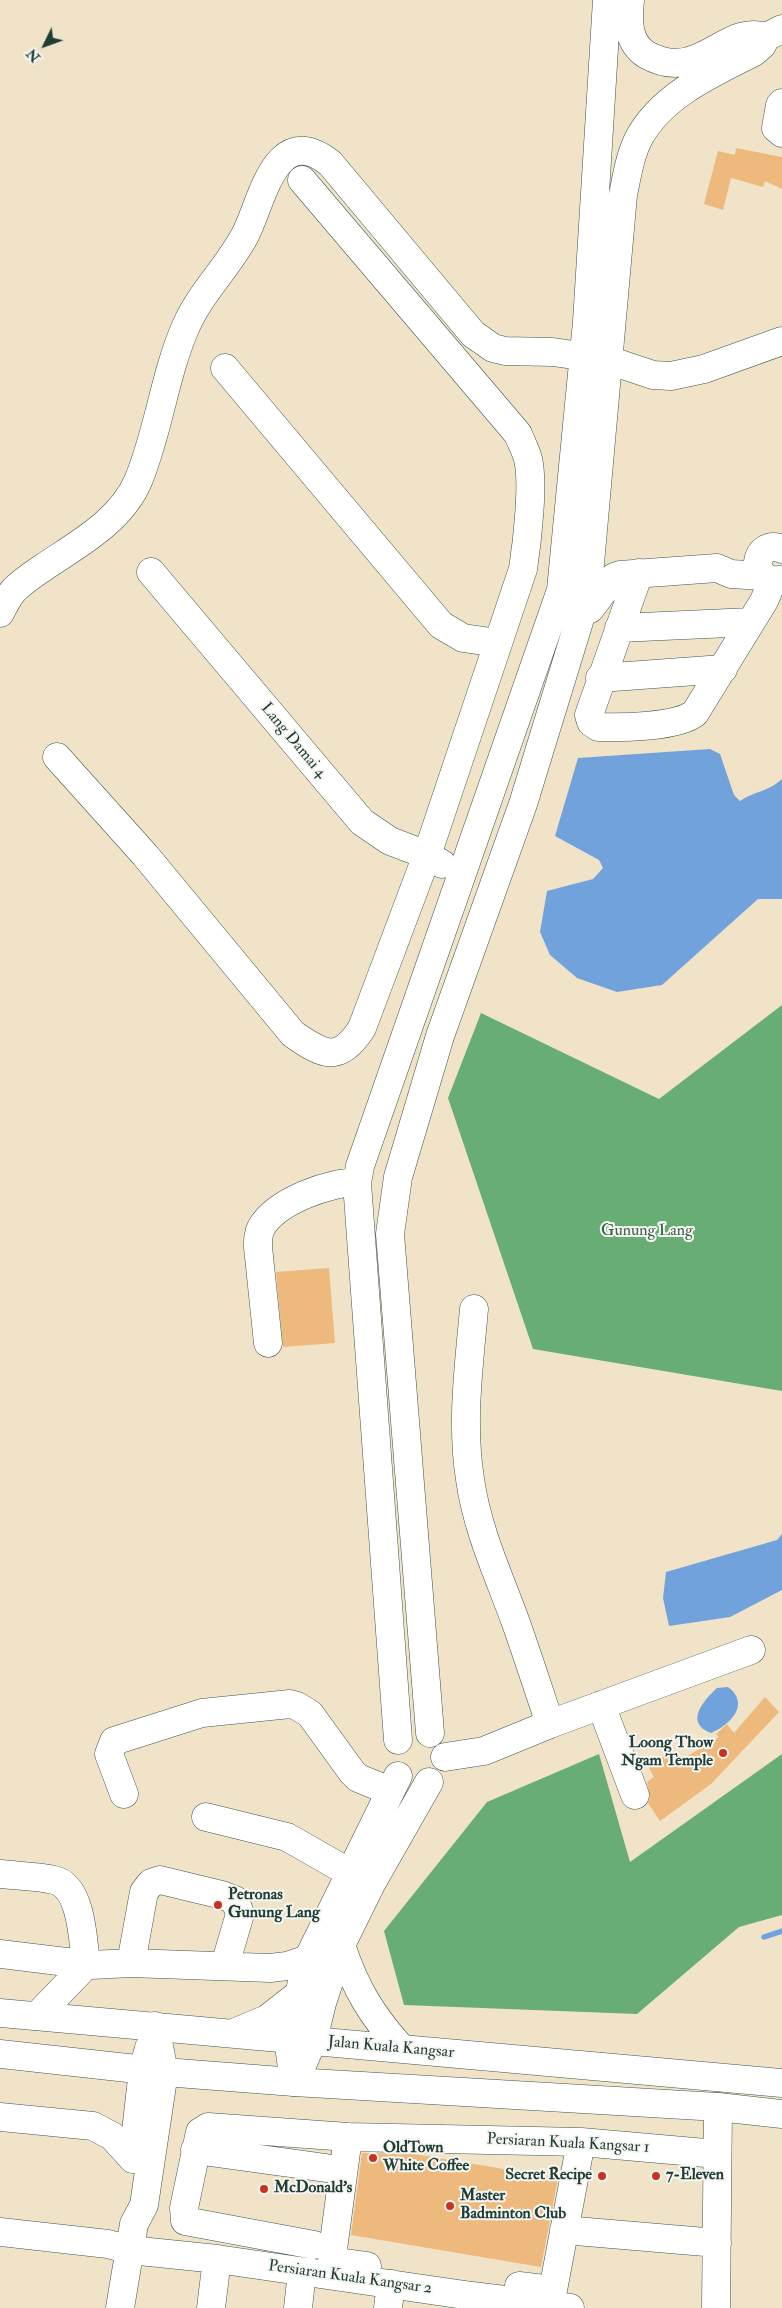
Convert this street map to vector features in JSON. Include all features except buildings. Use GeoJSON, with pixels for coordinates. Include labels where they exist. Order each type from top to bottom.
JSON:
{"type":"FeatureCollection","features":[{"type":"Feature","properties":{"kind":"main road"},"geometry":{"type":"LineString","coordinates":[[430,1733],[390,1234],[400,1168],[440,1036],[523,804],[582,612],[588,586],[607,0]]}},
{"type":"Feature","properties":{"kind":"main road"},"geometry":{"type":"LineString","coordinates":[[630,0],[628,20],[632,37],[644,53],[665,62],[677,64],[691,61],[746,35],[774,33]]}},
{"type":"Feature","properties":{"kind":"main road"},"geometry":{"type":"LineString","coordinates":[[398,1740],[357,1183],[360,1166],[463,876],[561,590],[623,195],[628,170],[640,136],[661,110],[684,91],[758,50],[774,33]]}},
{"type":"Feature","properties":{"kind":"main road"},"geometry":{"type":"LineString","coordinates":[[782,103],[776,128],[782,133]]}},
{"type":"Feature","properties":{"kind":"main road"},"geometry":{"type":"LineString","coordinates":[[0,613],[7,600],[21,584],[103,525],[119,510],[132,492],[148,449],[187,324],[243,240],[273,170],[284,157],[291,153],[314,153],[330,163],[473,334],[492,348],[504,351],[537,351],[596,358],[653,375],[671,376],[704,369],[782,341]]}},
{"type":"Feature","properties":{"kind":"main road"},"geometry":{"type":"LineString","coordinates":[[57,757],[145,855],[293,1034],[316,1050],[338,1052],[352,1043],[362,1028],[427,855],[523,569],[530,485],[528,459],[518,434],[302,180]]}},
{"type":"Feature","properties":{"kind":"main road"},"geometry":{"type":"LineString","coordinates":[[224,368],[441,625],[463,638],[498,643]]}},
{"type":"Feature","properties":{"kind":"main road"},"geometry":{"type":"LineString","coordinates":[[582,612],[590,608],[614,577],[638,573],[717,568],[730,561],[774,561],[751,622],[695,713],[685,720],[671,723],[600,727],[593,724],[589,715],[600,678],[638,573]]}},
{"type":"Feature","properties":{"kind":"main road","name":"Lang Damai 4"},"geometry":{"type":"LineString","coordinates":[[151,572],[362,822],[390,841],[427,855],[463,876],[493,887]]}},
{"type":"Feature","properties":{"kind":"main road"},"geometry":{"type":"LineString","coordinates":[[619,628],[751,622]]}},
{"type":"Feature","properties":{"kind":"main road"},"geometry":{"type":"LineString","coordinates":[[600,678],[723,669]]}},
{"type":"Feature","properties":{"kind":"main road"},"geometry":{"type":"LineString","coordinates":[[268,1343],[258,1247],[258,1235],[262,1227],[272,1215],[298,1199],[326,1187],[341,1183],[357,1183]]}},
{"type":"Feature","properties":{"kind":"main road"},"geometry":{"type":"LineString","coordinates":[[474,1309],[466,1406],[466,1448],[470,1480],[483,1536],[516,1624],[550,1724]]}},
{"type":"Feature","properties":{"kind":"main road"},"geometry":{"type":"LineString","coordinates":[[445,1757],[484,1751],[550,1724],[751,1650]]}},
{"type":"Feature","properties":{"kind":"main road"},"geometry":{"type":"LineString","coordinates":[[124,1794],[109,1754],[114,1741],[202,1713],[290,1704],[310,1714],[358,1778],[395,1782],[428,1782]]}},
{"type":"Feature","properties":{"kind":"main road"},"geometry":{"type":"LineString","coordinates":[[601,1705],[635,1796]]}},
{"type":"Feature","properties":{"kind":"main road"},"geometry":{"type":"LineString","coordinates":[[294,2082],[301,2039],[299,1994],[308,1959],[395,1782],[394,1746],[398,1740],[414,1731],[430,1733],[441,1743],[445,1757],[441,1772],[428,1782],[371,1884],[341,1945],[322,2003],[301,2039]]}},
{"type":"Feature","properties":{"kind":"main road"},"geometry":{"type":"LineString","coordinates":[[206,1817],[287,1837],[350,1873]]}},
{"type":"Feature","properties":{"kind":"main road"},"geometry":{"type":"LineString","coordinates":[[0,1874],[54,1880],[70,1890],[77,1905],[86,1965]]}},
{"type":"Feature","properties":{"kind":"main road"},"geometry":{"type":"LineString","coordinates":[[132,1964],[144,1892],[151,1883],[160,1880],[235,1900],[240,1914],[225,1965]]}},
{"type":"Feature","properties":{"kind":"main road"},"geometry":{"type":"LineString","coordinates":[[341,1945],[351,1976],[363,2000],[380,2025],[402,2049]]}},
{"type":"Feature","properties":{"kind":"main road"},"geometry":{"type":"LineString","coordinates":[[0,1954],[86,1965],[225,1965],[270,1968],[287,1966],[308,1959]]}},
{"type":"Feature","properties":{"kind":"main road"},"geometry":{"type":"LineString","coordinates":[[37,2016],[86,1965]]}},
{"type":"Feature","properties":{"kind":"main road"},"geometry":{"type":"LineString","coordinates":[[235,2033],[267,2019],[299,1994]]}},
{"type":"Feature","properties":{"kind":"main road","name":"Jalan Kuala Kangsar"},"geometry":{"type":"LineString","coordinates":[[0,2012],[782,2083]]}},
{"type":"Feature","properties":{"kind":"main road"},"geometry":{"type":"LineString","coordinates":[[120,2308],[132,2237],[144,2205],[155,2026]]}},
{"type":"Feature","properties":{"kind":"main road"},"geometry":{"type":"LineString","coordinates":[[0,2054],[153,2071],[294,2082],[718,2107],[782,2114]]}},
{"type":"Feature","properties":{"kind":"main road"},"geometry":{"type":"LineString","coordinates":[[132,2237],[129,2201],[133,2159],[153,2071]]}},
{"type":"Feature","properties":{"kind":"main road"},"geometry":{"type":"LineString","coordinates":[[716,2308],[718,2107]]}},
{"type":"Feature","properties":{"kind":"main road"},"geometry":{"type":"LineString","coordinates":[[0,2117],[94,2126],[112,2136],[133,2159]]}},
{"type":"Feature","properties":{"kind":"main road","name":"Persiaran Kuala Kangsar 1"},"geometry":{"type":"LineString","coordinates":[[314,2245],[188,2223],[184,2219],[184,2208],[200,2132],[208,2127],[339,2136],[580,2142],[717,2154]]}},
{"type":"Feature","properties":{"kind":"main road"},"geometry":{"type":"LineString","coordinates":[[298,2308],[314,2245],[326,2168],[339,2136]]}},
{"type":"Feature","properties":{"kind":"main road"},"geometry":{"type":"LineString","coordinates":[[339,2136],[331,2252],[334,2260],[560,2303],[564,2230],[580,2142]]}},
{"type":"Feature","properties":{"kind":"main road"},"geometry":{"type":"LineString","coordinates":[[196,2150],[326,2168]]}},
{"type":"Feature","properties":{"kind":"main road"},"geometry":{"type":"LineString","coordinates":[[564,2230],[717,2243]]}},
{"type":"Feature","properties":{"kind":"main road","name":"Persiaran Kuala Kangsar 2"},"geometry":{"type":"LineString","coordinates":[[0,2232],[108,2244],[132,2237],[217,2259],[306,2272],[389,2296],[472,2302],[560,2303]]}},
{"type":"Feature","properties":{"kind":"main road"},"geometry":{"type":"LineString","coordinates":[[211,2308],[217,2259]]}},
{"type":"Feature","properties":{"kind":"green space","name":"Gunung Lang"},"geometry":{"type":"Polygon","coordinates":[[[782,1005],[782,1391],[533,1349],[448,1098],[481,1013],[659,1099],[782,1005]]]}},
{"type":"Feature","properties":{"kind":"green space"},"geometry":{"type":"Polygon","coordinates":[[[599,1754],[630,1862],[782,1754],[782,1915],[739,1927],[637,2014],[404,2005],[384,1931],[487,1802],[599,1754]]]}},
{"type":"Feature","properties":{"kind":"water"},"geometry":{"type":"Polygon","coordinates":[[[710,749],[720,754],[734,795],[740,801],[772,787],[782,779],[782,899],[758,899],[662,985],[617,992],[577,978],[550,955],[540,932],[547,891],[593,879],[603,868],[599,860],[555,836],[578,758],[710,749]]]}},
{"type":"Feature","properties":{"kind":"water"},"geometry":{"type":"Polygon","coordinates":[[[782,1534],[782,1590],[730,1617],[669,1626],[663,1598],[666,1572],[777,1540],[782,1534]]]}},
{"type":"Feature","properties":{"kind":"water"},"geometry":{"type":"Polygon","coordinates":[[[728,1687],[738,1700],[738,1707],[725,1725],[711,1733],[703,1729],[699,1724],[697,1718],[699,1712],[706,1699],[717,1688],[728,1687]]]}},
{"type":"Feature","properties":{"kind":"waterway"},"geometry":{"type":"LineString","coordinates":[[764,1937],[782,1931]]}},
{"type":"Feature","properties":{"kind":"place","name":"Loong Thow Ngam Temple"},"geometry":{"type":"Point","coordinates":[723,1753]}},
{"type":"Feature","properties":{"kind":"place","name":"Petronas Gunung Lang"},"geometry":{"type":"Point","coordinates":[218,1905]}},
{"type":"Feature","properties":{"kind":"place","name":"OldTown White Coffee"},"geometry":{"type":"Point","coordinates":[373,2158]}},
{"type":"Feature","properties":{"kind":"place","name":"Secret Recipe"},"geometry":{"type":"Point","coordinates":[602,2176]}},
{"type":"Feature","properties":{"kind":"place","name":"7-Eleven"},"geometry":{"type":"Point","coordinates":[656,2176]}},
{"type":"Feature","properties":{"kind":"place","name":"McDonald's"},"geometry":{"type":"Point","coordinates":[264,2189]}},
{"type":"Feature","properties":{"kind":"place","name":"Master Badminton Club"},"geometry":{"type":"Point","coordinates":[450,2206]}}]}
